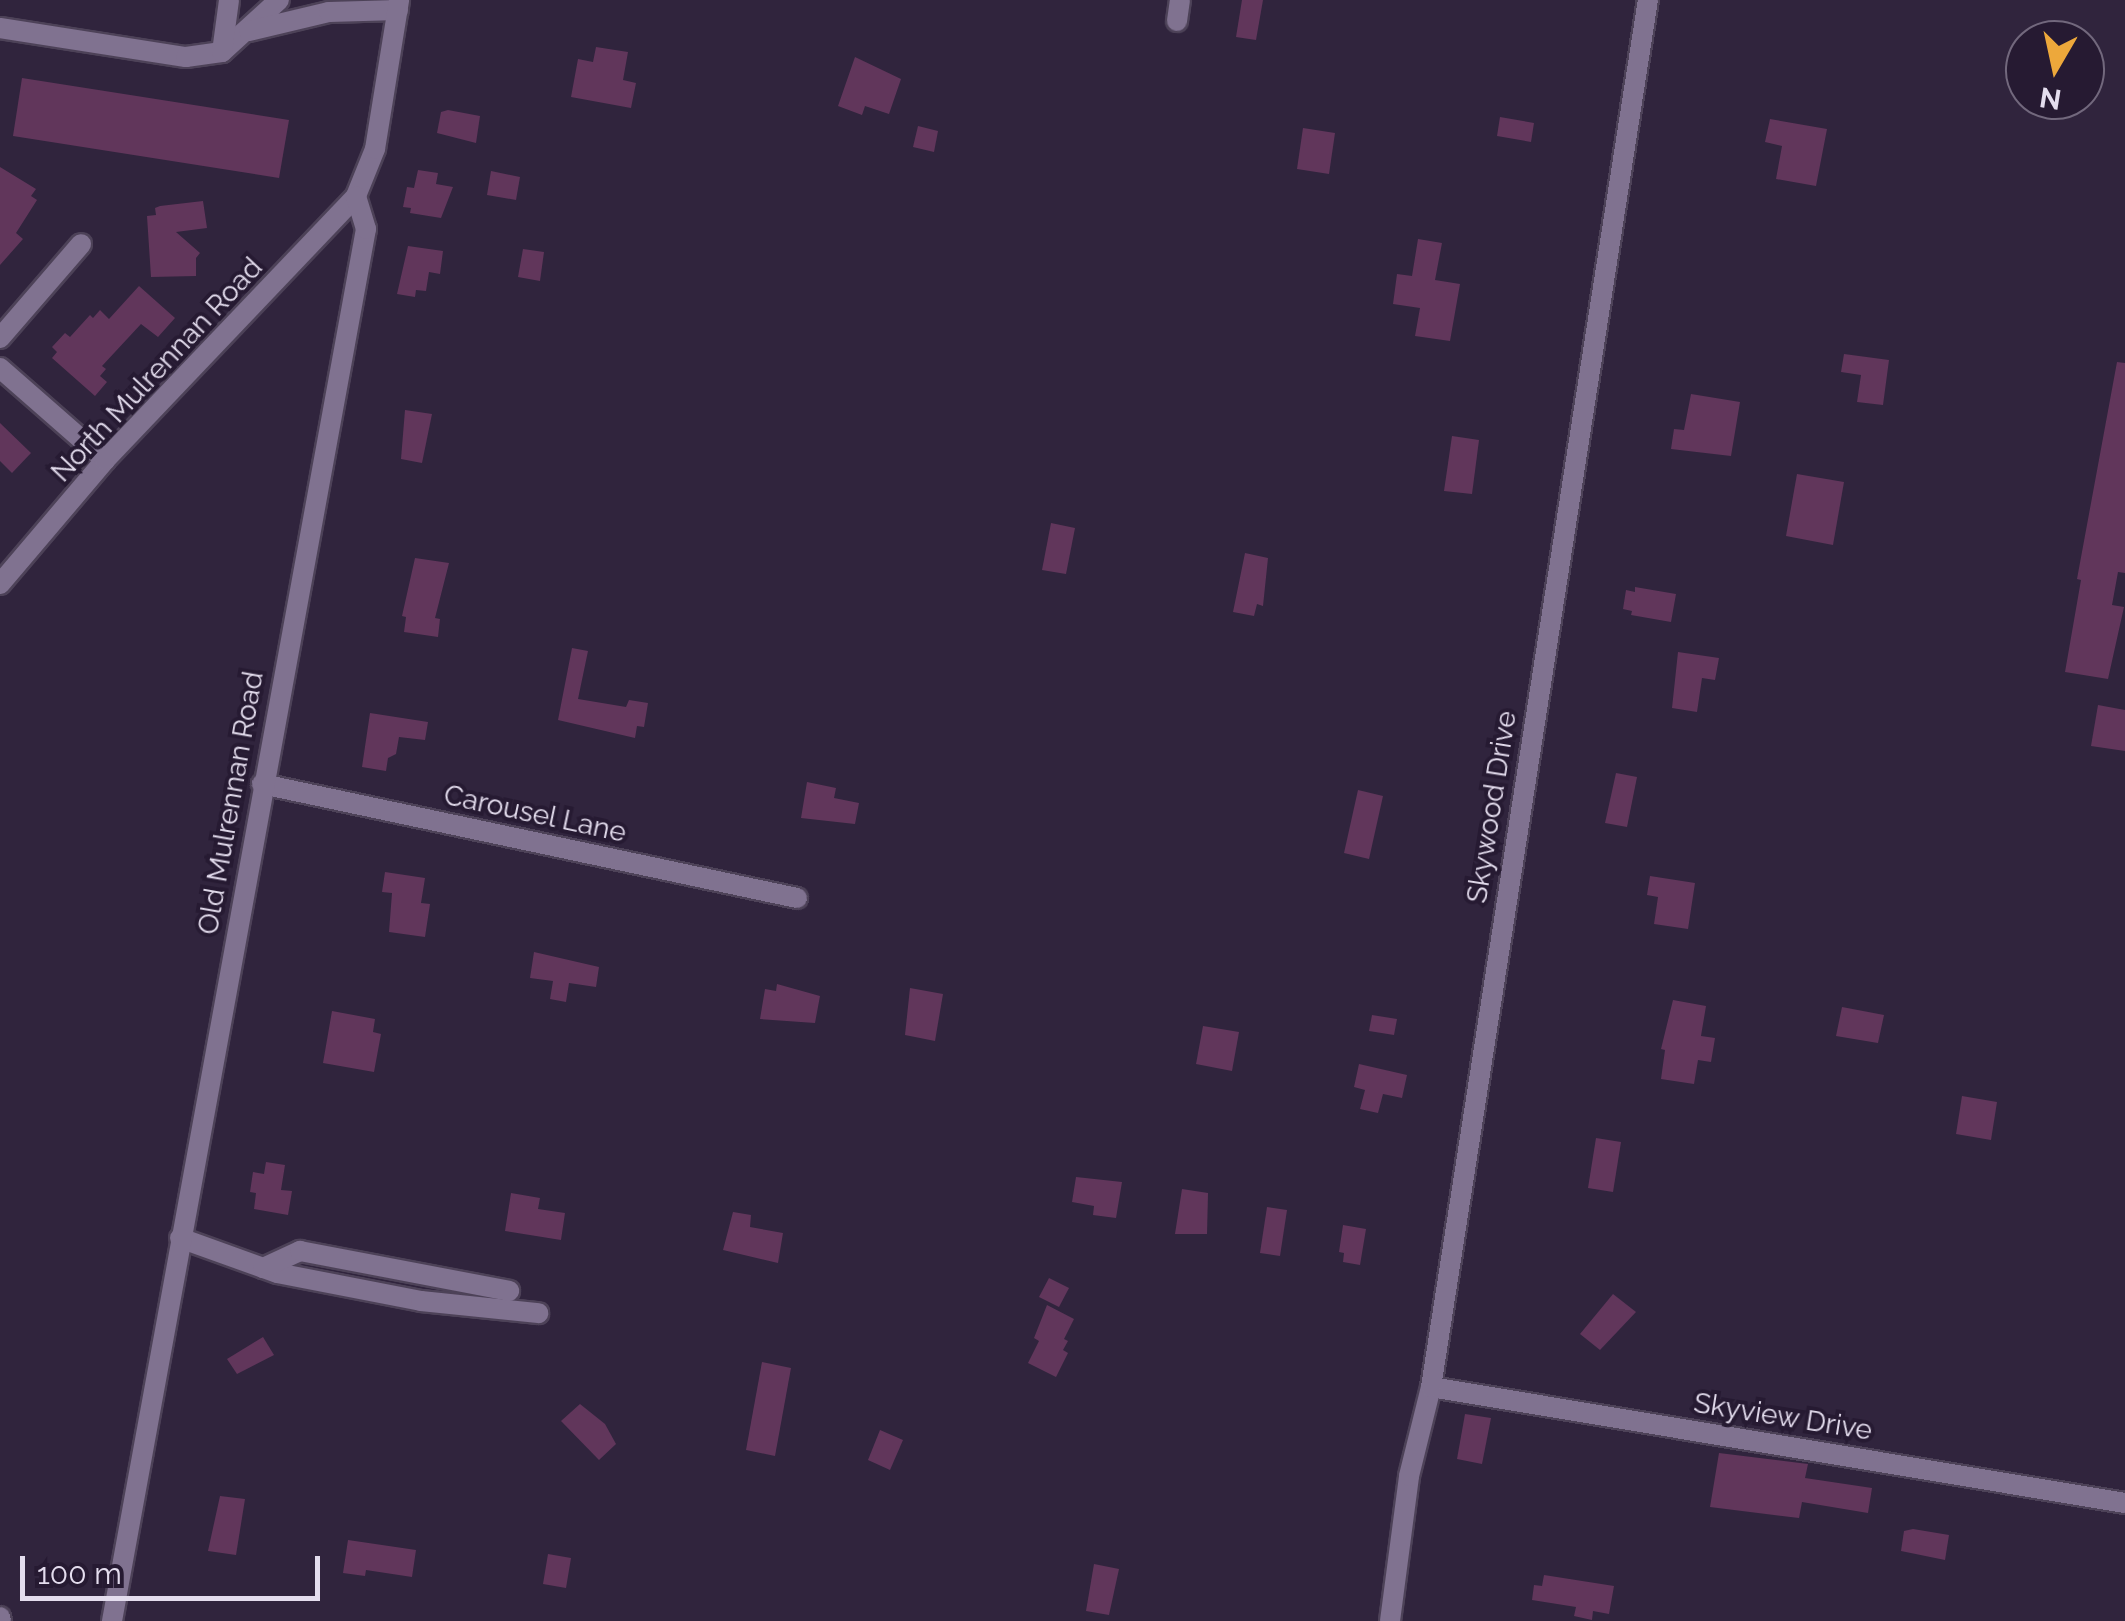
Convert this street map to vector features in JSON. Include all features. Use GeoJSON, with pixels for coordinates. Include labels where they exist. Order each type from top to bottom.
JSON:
{"type":"FeatureCollection","features":[{"type":"Feature","properties":{"kind":"street"},"geometry":{"type":"LineString","coordinates":[[222,52],[228,0]]}},
{"type":"Feature","properties":{"kind":"street"},"geometry":{"type":"LineString","coordinates":[[0,28],[186,57],[222,52],[279,0]]}},
{"type":"Feature","properties":{"kind":"street","name":"Skywood Drive"},"geometry":{"type":"LineString","coordinates":[[1390,1621],[1410,1476],[1431,1386],[1648,0]]}},
{"type":"Feature","properties":{"kind":"street"},"geometry":{"type":"LineString","coordinates":[[247,31],[310,8],[398,5]]}},
{"type":"Feature","properties":{"kind":"street","name":"Old Mulrennan Road"},"geometry":{"type":"LineString","coordinates":[[112,1621],[366,229],[356,196],[378,135],[398,5]]}},
{"type":"Feature","properties":{"kind":"street","name":"North Mulrennan Road"},"geometry":{"type":"LineString","coordinates":[[0,584],[106,460],[356,196]]}},
{"type":"Feature","properties":{"kind":"street"},"geometry":{"type":"LineString","coordinates":[[0,338],[81,244]]}},
{"type":"Feature","properties":{"kind":"street"},"geometry":{"type":"LineString","coordinates":[[0,368],[106,460]]}},
{"type":"Feature","properties":{"kind":"street","name":"Carousel Lane"},"geometry":{"type":"LineString","coordinates":[[262,784],[797,898]]}},
{"type":"Feature","properties":{"kind":"street"},"geometry":{"type":"LineString","coordinates":[[180,1238],[263,1268],[421,1302],[538,1313]]}},
{"type":"Feature","properties":{"kind":"street"},"geometry":{"type":"LineString","coordinates":[[263,1268],[300,1252],[509,1291]]}},
{"type":"Feature","properties":{"kind":"street","name":"Skyview Drive"},"geometry":{"type":"LineString","coordinates":[[1431,1386],[2125,1503]]}},
{"type":"Feature","properties":{"kind":"building"},"geometry":{"type":"Polygon","coordinates":[[[1242,0],[1263,0],[1256,40],[1236,37],[1242,0]]]}},
{"type":"Feature","properties":{"kind":"building"},"geometry":{"type":"Polygon","coordinates":[[[596,47],[628,52],[623,80],[636,83],[631,108],[571,97],[578,59],[593,62],[596,47]]]}},
{"type":"Feature","properties":{"kind":"building"},"geometry":{"type":"Polygon","coordinates":[[[855,57],[901,79],[889,114],[865,106],[862,115],[838,106],[855,57]]]}},
{"type":"Feature","properties":{"kind":"building"},"geometry":{"type":"Polygon","coordinates":[[[22,78],[289,120],[279,178],[13,136],[22,78]]]}},
{"type":"Feature","properties":{"kind":"building"},"geometry":{"type":"Polygon","coordinates":[[[441,112],[480,116],[476,143],[437,133],[441,112]]]}},
{"type":"Feature","properties":{"kind":"building"},"geometry":{"type":"Polygon","coordinates":[[[1500,117],[1534,123],[1531,142],[1497,136],[1500,117]]]}},
{"type":"Feature","properties":{"kind":"building"},"geometry":{"type":"Polygon","coordinates":[[[1770,119],[1827,129],[1816,186],[1776,179],[1782,146],[1765,142],[1770,119]]]}},
{"type":"Feature","properties":{"kind":"building"},"geometry":{"type":"Polygon","coordinates":[[[918,126],[938,131],[934,152],[913,147],[918,126]]]}},
{"type":"Feature","properties":{"kind":"building"},"geometry":{"type":"Polygon","coordinates":[[[1303,128],[1335,133],[1329,174],[1297,169],[1303,128]]]}},
{"type":"Feature","properties":{"kind":"building"},"geometry":{"type":"Polygon","coordinates":[[[0,167],[36,189],[31,196],[37,200],[16,233],[23,239],[0,265],[0,167]]]}},
{"type":"Feature","properties":{"kind":"building"},"geometry":{"type":"Polygon","coordinates":[[[418,170],[438,173],[436,184],[453,187],[441,218],[410,213],[411,208],[403,207],[407,187],[414,188],[418,170]]]}},
{"type":"Feature","properties":{"kind":"building"},"geometry":{"type":"Polygon","coordinates":[[[491,171],[520,177],[516,200],[487,195],[491,171]]]}},
{"type":"Feature","properties":{"kind":"building"},"geometry":{"type":"Polygon","coordinates":[[[203,201],[207,228],[176,232],[200,253],[196,258],[196,276],[151,277],[147,216],[156,215],[155,208],[160,206],[203,201]]]}},
{"type":"Feature","properties":{"kind":"building"},"geometry":{"type":"Polygon","coordinates":[[[1418,239],[1442,243],[1435,280],[1460,284],[1450,341],[1415,336],[1420,308],[1393,304],[1397,274],[1412,276],[1418,239]]]}},
{"type":"Feature","properties":{"kind":"building"},"geometry":{"type":"Polygon","coordinates":[[[408,246],[443,251],[440,274],[429,272],[426,291],[416,290],[415,297],[397,294],[408,246]]]}},
{"type":"Feature","properties":{"kind":"building"},"geometry":{"type":"Polygon","coordinates":[[[523,249],[544,252],[540,281],[518,277],[523,249]]]}},
{"type":"Feature","properties":{"kind":"building"},"geometry":{"type":"Polygon","coordinates":[[[139,286],[175,318],[158,337],[141,324],[102,366],[106,369],[100,376],[107,382],[95,396],[52,358],[57,352],[52,347],[65,333],[70,337],[100,310],[109,319],[139,286]]]}},
{"type":"Feature","properties":{"kind":"building"},"geometry":{"type":"Polygon","coordinates":[[[1844,354],[1889,360],[1883,405],[1857,402],[1861,375],[1841,372],[1844,354]]]}},
{"type":"Feature","properties":{"kind":"building"},"geometry":{"type":"Polygon","coordinates":[[[2117,362],[2125,363],[2125,573],[2118,572],[2112,605],[2124,607],[2108,679],[2065,672],[2081,580],[2077,579],[2117,362]]]}},
{"type":"Feature","properties":{"kind":"building"},"geometry":{"type":"Polygon","coordinates":[[[1691,394],[1740,402],[1731,456],[1671,449],[1674,429],[1684,430],[1691,394]]]}},
{"type":"Feature","properties":{"kind":"building"},"geometry":{"type":"Polygon","coordinates":[[[405,410],[432,414],[422,463],[401,459],[405,410]]]}},
{"type":"Feature","properties":{"kind":"building"},"geometry":{"type":"Polygon","coordinates":[[[0,423],[31,453],[12,473],[0,461],[0,423]]]}},
{"type":"Feature","properties":{"kind":"building"},"geometry":{"type":"Polygon","coordinates":[[[1452,436],[1479,440],[1472,494],[1444,491],[1452,436]]]}},
{"type":"Feature","properties":{"kind":"building"},"geometry":{"type":"Polygon","coordinates":[[[1797,474],[1844,482],[1833,545],[1786,536],[1797,474]]]}},
{"type":"Feature","properties":{"kind":"building"},"geometry":{"type":"Polygon","coordinates":[[[1051,523],[1075,528],[1066,574],[1042,570],[1051,523]]]}},
{"type":"Feature","properties":{"kind":"building"},"geometry":{"type":"Polygon","coordinates":[[[1245,553],[1268,558],[1263,606],[1257,604],[1254,616],[1233,612],[1245,553]]]}},
{"type":"Feature","properties":{"kind":"building"},"geometry":{"type":"Polygon","coordinates":[[[415,558],[449,563],[435,618],[440,619],[438,637],[404,632],[406,617],[402,616],[415,558]]]}},
{"type":"Feature","properties":{"kind":"building"},"geometry":{"type":"Polygon","coordinates":[[[1635,587],[1676,594],[1671,622],[1631,615],[1632,611],[1623,609],[1626,590],[1635,592],[1635,587]]]}},
{"type":"Feature","properties":{"kind":"building"},"geometry":{"type":"Polygon","coordinates":[[[572,648],[588,651],[578,699],[626,707],[629,700],[648,703],[644,727],[637,726],[635,738],[558,720],[572,648]]]}},
{"type":"Feature","properties":{"kind":"building"},"geometry":{"type":"Polygon","coordinates":[[[1678,652],[1719,658],[1715,680],[1702,678],[1697,712],[1672,708],[1678,652]]]}},
{"type":"Feature","properties":{"kind":"building"},"geometry":{"type":"Polygon","coordinates":[[[2098,705],[2125,710],[2125,751],[2091,746],[2098,705]]]}},
{"type":"Feature","properties":{"kind":"building"},"geometry":{"type":"Polygon","coordinates":[[[370,713],[428,722],[425,740],[399,737],[396,754],[388,758],[386,771],[362,767],[370,713]]]}},
{"type":"Feature","properties":{"kind":"building"},"geometry":{"type":"Polygon","coordinates":[[[1616,773],[1637,777],[1627,827],[1605,823],[1616,773]]]}},
{"type":"Feature","properties":{"kind":"building"},"geometry":{"type":"Polygon","coordinates":[[[807,782],[836,788],[834,798],[859,803],[855,824],[801,818],[807,782]]]}},
{"type":"Feature","properties":{"kind":"building"},"geometry":{"type":"Polygon","coordinates":[[[1358,790],[1383,796],[1369,859],[1344,853],[1358,790]]]}},
{"type":"Feature","properties":{"kind":"building"},"geometry":{"type":"Polygon","coordinates":[[[385,872],[425,878],[421,903],[430,904],[425,937],[389,932],[392,893],[382,892],[385,872]]]}},
{"type":"Feature","properties":{"kind":"building"},"geometry":{"type":"Polygon","coordinates":[[[1650,876],[1695,883],[1688,929],[1654,924],[1658,897],[1647,895],[1650,876]]]}},
{"type":"Feature","properties":{"kind":"building"},"geometry":{"type":"Polygon","coordinates":[[[534,952],[599,967],[596,987],[569,983],[566,1002],[550,999],[553,981],[530,978],[534,952]]]}},
{"type":"Feature","properties":{"kind":"building"},"geometry":{"type":"Polygon","coordinates":[[[777,984],[820,996],[815,1023],[760,1019],[765,989],[776,991],[777,984]]]}},
{"type":"Feature","properties":{"kind":"building"},"geometry":{"type":"Polygon","coordinates":[[[910,988],[943,994],[935,1041],[905,1035],[910,988]]]}},
{"type":"Feature","properties":{"kind":"building"},"geometry":{"type":"Polygon","coordinates":[[[1673,1000],[1706,1006],[1701,1036],[1715,1038],[1711,1062],[1698,1060],[1694,1084],[1661,1079],[1665,1050],[1661,1049],[1673,1000]]]}},
{"type":"Feature","properties":{"kind":"building"},"geometry":{"type":"Polygon","coordinates":[[[1842,1007],[1884,1015],[1878,1043],[1836,1036],[1842,1007]]]}},
{"type":"Feature","properties":{"kind":"building"},"geometry":{"type":"Polygon","coordinates":[[[332,1011],[375,1019],[373,1032],[381,1034],[374,1072],[323,1063],[332,1011]]]}},
{"type":"Feature","properties":{"kind":"building"},"geometry":{"type":"Polygon","coordinates":[[[1372,1015],[1397,1019],[1394,1035],[1369,1031],[1372,1015]]]}},
{"type":"Feature","properties":{"kind":"building"},"geometry":{"type":"Polygon","coordinates":[[[1203,1026],[1239,1032],[1232,1071],[1196,1064],[1203,1026]]]}},
{"type":"Feature","properties":{"kind":"building"},"geometry":{"type":"Polygon","coordinates":[[[1359,1064],[1407,1075],[1402,1098],[1383,1094],[1378,1113],[1360,1109],[1365,1090],[1354,1087],[1359,1064]]]}},
{"type":"Feature","properties":{"kind":"building"},"geometry":{"type":"Polygon","coordinates":[[[1962,1096],[1997,1102],[1991,1140],[1956,1134],[1962,1096]]]}},
{"type":"Feature","properties":{"kind":"building"},"geometry":{"type":"Polygon","coordinates":[[[1596,1138],[1621,1142],[1613,1192],[1588,1188],[1596,1138]]]}},
{"type":"Feature","properties":{"kind":"building"},"geometry":{"type":"Polygon","coordinates":[[[266,1162],[285,1165],[281,1190],[292,1191],[288,1215],[254,1209],[256,1193],[250,1192],[253,1172],[264,1174],[266,1162]]]}},
{"type":"Feature","properties":{"kind":"building"},"geometry":{"type":"Polygon","coordinates":[[[1076,1177],[1122,1182],[1116,1218],[1093,1215],[1094,1206],[1072,1202],[1076,1177]]]}},
{"type":"Feature","properties":{"kind":"building"},"geometry":{"type":"Polygon","coordinates":[[[1182,1189],[1208,1193],[1207,1234],[1175,1234],[1182,1189]]]}},
{"type":"Feature","properties":{"kind":"building"},"geometry":{"type":"Polygon","coordinates":[[[511,1193],[540,1198],[538,1209],[565,1213],[561,1240],[505,1231],[511,1193]]]}},
{"type":"Feature","properties":{"kind":"building"},"geometry":{"type":"Polygon","coordinates":[[[1267,1207],[1287,1210],[1280,1256],[1260,1253],[1267,1207]]]}},
{"type":"Feature","properties":{"kind":"building"},"geometry":{"type":"Polygon","coordinates":[[[733,1212],[751,1215],[750,1227],[783,1233],[778,1263],[723,1250],[733,1212]]]}},
{"type":"Feature","properties":{"kind":"building"},"geometry":{"type":"Polygon","coordinates":[[[1343,1225],[1366,1229],[1360,1265],[1343,1262],[1344,1253],[1339,1252],[1343,1225]]]}},
{"type":"Feature","properties":{"kind":"building"},"geometry":{"type":"Polygon","coordinates":[[[1049,1278],[1069,1288],[1059,1307],[1039,1297],[1049,1278]]]}},
{"type":"Feature","properties":{"kind":"building"},"geometry":{"type":"Polygon","coordinates":[[[1613,1294],[1636,1312],[1600,1350],[1580,1334],[1613,1294]]]}},
{"type":"Feature","properties":{"kind":"building"},"geometry":{"type":"Polygon","coordinates":[[[1047,1305],[1074,1319],[1064,1339],[1068,1341],[1063,1350],[1068,1353],[1056,1377],[1028,1363],[1039,1341],[1034,1338],[1047,1305]]]}},
{"type":"Feature","properties":{"kind":"building"},"geometry":{"type":"Polygon","coordinates":[[[263,1337],[274,1355],[237,1374],[227,1359],[263,1337]]]}},
{"type":"Feature","properties":{"kind":"building"},"geometry":{"type":"Polygon","coordinates":[[[762,1362],[791,1368],[775,1456],[746,1450],[762,1362]]]}},
{"type":"Feature","properties":{"kind":"building"},"geometry":{"type":"Polygon","coordinates":[[[580,1404],[605,1424],[616,1444],[599,1460],[561,1421],[580,1404]]]}},
{"type":"Feature","properties":{"kind":"building"},"geometry":{"type":"Polygon","coordinates":[[[1465,1414],[1491,1418],[1482,1464],[1457,1459],[1465,1414]]]}},
{"type":"Feature","properties":{"kind":"building"},"geometry":{"type":"Polygon","coordinates":[[[880,1430],[903,1440],[890,1470],[868,1460],[880,1430]]]}},
{"type":"Feature","properties":{"kind":"building"},"geometry":{"type":"Polygon","coordinates":[[[1719,1453],[1808,1464],[1805,1478],[1872,1488],[1868,1513],[1802,1502],[1799,1518],[1710,1507],[1719,1453]]]}},
{"type":"Feature","properties":{"kind":"building"},"geometry":{"type":"Polygon","coordinates":[[[220,1496],[245,1499],[236,1555],[208,1551],[220,1496]]]}},
{"type":"Feature","properties":{"kind":"building"},"geometry":{"type":"Polygon","coordinates":[[[1904,1531],[1949,1535],[1945,1560],[1901,1551],[1904,1531]]]}},
{"type":"Feature","properties":{"kind":"building"},"geometry":{"type":"Polygon","coordinates":[[[348,1540],[416,1550],[412,1577],[366,1570],[365,1576],[343,1573],[348,1540]]]}},
{"type":"Feature","properties":{"kind":"building"},"geometry":{"type":"Polygon","coordinates":[[[548,1554],[571,1558],[566,1588],[543,1584],[548,1554]]]}},
{"type":"Feature","properties":{"kind":"building"},"geometry":{"type":"Polygon","coordinates":[[[1094,1564],[1119,1569],[1109,1615],[1086,1611],[1094,1564]]]}},
{"type":"Feature","properties":{"kind":"building"},"geometry":{"type":"Polygon","coordinates":[[[1544,1575],[1614,1586],[1609,1614],[1593,1611],[1592,1620],[1574,1616],[1576,1607],[1532,1600],[1534,1585],[1542,1586],[1544,1575]]]}}]}
